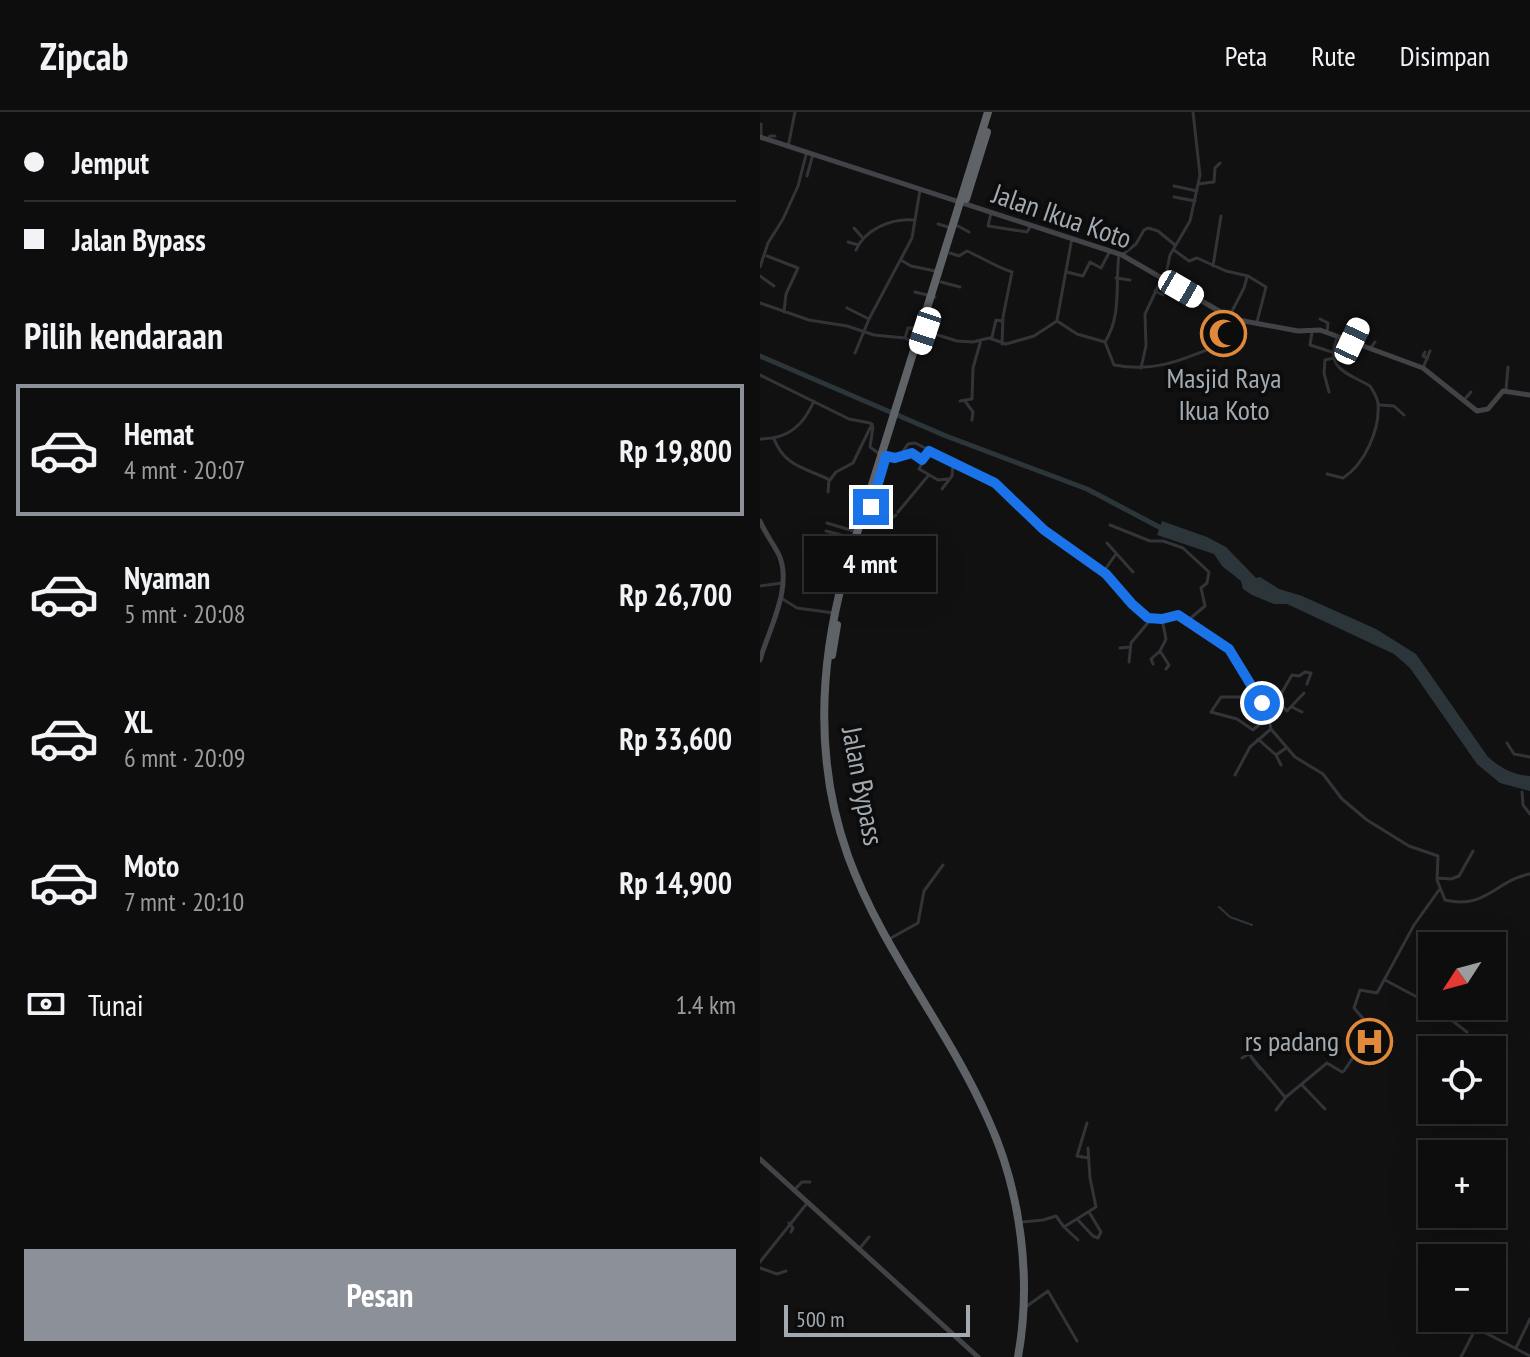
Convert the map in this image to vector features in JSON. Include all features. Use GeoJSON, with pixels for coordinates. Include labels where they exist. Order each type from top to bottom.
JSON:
{"type":"FeatureCollection","features":[{"type":"Feature","properties":{"kind":"highway","name":"Jalan Bypass"},"geometry":{"type":"LineString","coordinates":[[940,277],[942,262],[990,112]]}},
{"type":"Feature","properties":{"kind":"highway","name":"Jalan Bypass"},"geometry":{"type":"LineString","coordinates":[[904,388],[950,253],[955,227]]}},
{"type":"Feature","properties":{"kind":"highway","name":"Jalan Bypass"},"geometry":{"type":"LineString","coordinates":[[923,330],[856,536],[846,576],[828,691],[833,777],[854,861],[905,967],[970,1083],[997,1142],[1010,1182],[1019,1227],[1025,1302]]}},
{"type":"Feature","properties":{"kind":"highway","name":"Jalan Bypass"},"geometry":{"type":"LineString","coordinates":[[883,455],[871,507],[834,613],[824,687],[829,779],[854,872],[876,919],[986,1105],[1004,1149],[1022,1222],[1025,1302],[1020,1357]]}},
{"type":"Feature","properties":{"kind":"street"},"geometry":{"type":"LineString","coordinates":[[788,147],[795,112]]}},
{"type":"Feature","properties":{"kind":"street"},"geometry":{"type":"LineString","coordinates":[[1141,368],[1146,346],[1145,314],[1164,278],[1174,247],[1189,223],[1195,201],[1201,171],[1193,112]]}},
{"type":"Feature","properties":{"kind":"street"},"geometry":{"type":"LineString","coordinates":[[760,137],[761,124]]}},
{"type":"Feature","properties":{"kind":"street","name":"Jalan Ikua Koto"},"geometry":{"type":"LineString","coordinates":[[760,137],[772,138],[788,147],[1110,251],[1230,317],[1298,331],[1327,332],[1352,341],[1423,368],[1463,401]]}},
{"type":"Feature","properties":{"kind":"street"},"geometry":{"type":"LineString","coordinates":[[807,176],[810,152]]}},
{"type":"Feature","properties":{"kind":"street"},"geometry":{"type":"LineString","coordinates":[[760,267],[768,243],[798,186],[810,152]]}},
{"type":"Feature","properties":{"kind":"street"},"geometry":{"type":"LineString","coordinates":[[1198,184],[1214,182],[1215,168],[1220,163]]}},
{"type":"Feature","properties":{"kind":"street"},"geometry":{"type":"LineString","coordinates":[[1174,186],[1197,191]]}},
{"type":"Feature","properties":{"kind":"street"},"geometry":{"type":"LineString","coordinates":[[855,353],[869,319],[912,238],[920,190]]}},
{"type":"Feature","properties":{"kind":"street"},"geometry":{"type":"LineString","coordinates":[[1174,197],[1195,201]]}},
{"type":"Feature","properties":{"kind":"street"},"geometry":{"type":"LineString","coordinates":[[991,213],[988,226],[1027,232],[1031,225]]}},
{"type":"Feature","properties":{"kind":"street"},"geometry":{"type":"LineString","coordinates":[[1213,266],[1221,216]]}},
{"type":"Feature","properties":{"kind":"street"},"geometry":{"type":"LineString","coordinates":[[848,242],[857,248],[862,237],[894,221],[914,220]]}},
{"type":"Feature","properties":{"kind":"street"},"geometry":{"type":"LineString","coordinates":[[1189,223],[1196,226]]}},
{"type":"Feature","properties":{"kind":"street"},"geometry":{"type":"LineString","coordinates":[[938,224],[969,232]]}},
{"type":"Feature","properties":{"kind":"street"},"geometry":{"type":"LineString","coordinates":[[854,228],[862,237]]}},
{"type":"Feature","properties":{"kind":"street"},"geometry":{"type":"LineString","coordinates":[[1247,276],[1230,317],[1220,329],[1222,344],[1169,364],[1141,368],[1114,365],[1105,342],[1117,315],[1116,278],[1120,255],[1136,244],[1148,228],[1158,231],[1189,261],[1196,258],[1247,276],[1267,289],[1257,322]]}},
{"type":"Feature","properties":{"kind":"street"},"geometry":{"type":"LineString","coordinates":[[1057,321],[1072,238]]}},
{"type":"Feature","properties":{"kind":"street"},"geometry":{"type":"LineString","coordinates":[[950,253],[959,256],[967,251],[986,259],[995,268],[1012,272],[1002,321],[1002,344]]}},
{"type":"Feature","properties":{"kind":"street"},"geometry":{"type":"LineString","coordinates":[[1067,272],[1083,276],[1090,262],[1101,268],[1110,251]]}},
{"type":"Feature","properties":{"kind":"street"},"geometry":{"type":"LineString","coordinates":[[766,256],[798,268],[789,287],[784,312]]}},
{"type":"Feature","properties":{"kind":"street"},"geometry":{"type":"LineString","coordinates":[[901,260],[960,287]]}},
{"type":"Feature","properties":{"kind":"street"},"geometry":{"type":"LineString","coordinates":[[760,276],[774,286]]}},
{"type":"Feature","properties":{"kind":"street"},"geometry":{"type":"LineString","coordinates":[[1116,278],[1130,280]]}},
{"type":"Feature","properties":{"kind":"street"},"geometry":{"type":"LineString","coordinates":[[1155,291],[1163,295]]}},
{"type":"Feature","properties":{"kind":"street"},"geometry":{"type":"LineString","coordinates":[[915,292],[934,296]]}},
{"type":"Feature","properties":{"kind":"street"},"geometry":{"type":"LineString","coordinates":[[760,303],[817,322],[864,330],[874,335],[905,338],[917,344]]}},
{"type":"Feature","properties":{"kind":"street"},"geometry":{"type":"LineString","coordinates":[[847,308],[869,319]]}},
{"type":"Feature","properties":{"kind":"street"},"geometry":{"type":"LineString","coordinates":[[1320,319],[1328,323],[1327,332]]}},
{"type":"Feature","properties":{"kind":"street"},"geometry":{"type":"LineString","coordinates":[[992,338],[996,320],[1002,321]]}},
{"type":"Feature","properties":{"kind":"street"},"geometry":{"type":"LineString","coordinates":[[1057,321],[1077,334],[1105,342]]}},
{"type":"Feature","properties":{"kind":"street"},"geometry":{"type":"LineString","coordinates":[[905,338],[908,328],[957,341],[992,338],[1002,344],[1034,336],[1057,321]]}},
{"type":"Feature","properties":{"kind":"street"},"geometry":{"type":"LineString","coordinates":[[1352,341],[1359,326],[1356,324]]}},
{"type":"Feature","properties":{"kind":"street"},"geometry":{"type":"LineString","coordinates":[[1312,330],[1310,345],[1332,352]]}},
{"type":"Feature","properties":{"kind":"street"},"geometry":{"type":"LineString","coordinates":[[1327,474],[1343,478],[1353,469],[1375,432],[1378,405],[1369,385],[1344,374],[1334,358],[1332,352],[1338,336]]}},
{"type":"Feature","properties":{"kind":"street"},"geometry":{"type":"LineString","coordinates":[[972,420],[973,412],[963,401],[972,399],[973,368],[981,340]]}},
{"type":"Feature","properties":{"kind":"street"},"geometry":{"type":"LineString","coordinates":[[1370,349],[1375,342]]}},
{"type":"Feature","properties":{"kind":"street"},"geometry":{"type":"LineString","coordinates":[[1423,368],[1428,358],[1423,356],[1428,351]]}},
{"type":"Feature","properties":{"kind":"street"},"geometry":{"type":"LineString","coordinates":[[1329,392],[1324,373],[1325,360],[1334,358]]}},
{"type":"Feature","properties":{"kind":"street"},"geometry":{"type":"LineString","coordinates":[[1471,392],[1463,401],[1477,411],[1485,411],[1506,390],[1508,367]]}},
{"type":"Feature","properties":{"kind":"street"},"geometry":{"type":"LineString","coordinates":[[760,375],[849,419],[872,424]]}},
{"type":"Feature","properties":{"kind":"street"},"geometry":{"type":"LineString","coordinates":[[1506,390],[1530,395]]}},
{"type":"Feature","properties":{"kind":"street"},"geometry":{"type":"LineString","coordinates":[[760,439],[774,439],[790,433],[800,425],[814,401]]}},
{"type":"Feature","properties":{"kind":"street"},"geometry":{"type":"LineString","coordinates":[[1378,405],[1394,406],[1404,415]]}},
{"type":"Feature","properties":{"kind":"street"},"geometry":{"type":"LineString","coordinates":[[872,424],[869,445],[883,455],[899,457],[912,453],[922,460]]}},
{"type":"Feature","properties":{"kind":"street"},"geometry":{"type":"LineString","coordinates":[[828,492],[829,480],[836,472],[853,463],[872,424]]}},
{"type":"Feature","properties":{"kind":"street"},"geometry":{"type":"LineString","coordinates":[[774,439],[780,453],[788,461],[829,480]]}},
{"type":"Feature","properties":{"kind":"street"},"geometry":{"type":"LineString","coordinates":[[903,454],[912,443],[995,483],[1044,530],[1104,572],[1135,607],[1151,619],[1178,615],[1229,649],[1266,708],[1271,729],[1301,762],[1323,774],[1342,799],[1367,820],[1409,846],[1437,855],[1439,890],[1446,900],[1463,903],[1475,901],[1528,874],[1524,867]]}},
{"type":"Feature","properties":{"kind":"street"},"geometry":{"type":"LineString","coordinates":[[929,451],[919,469],[938,480],[949,479]]}},
{"type":"Feature","properties":{"kind":"street"},"geometry":{"type":"LineString","coordinates":[[942,489],[953,474],[953,463]]}},
{"type":"Feature","properties":{"kind":"street"},"geometry":{"type":"LineString","coordinates":[[871,507],[886,523],[928,476]]}},
{"type":"Feature","properties":{"kind":"street"},"geometry":{"type":"LineString","coordinates":[[827,523],[856,536]]}},
{"type":"Feature","properties":{"kind":"street"},"geometry":{"type":"LineString","coordinates":[[760,660],[764,638],[775,626],[782,583],[780,559],[761,524]]}},
{"type":"Feature","properties":{"kind":"street"},"geometry":{"type":"LineString","coordinates":[[1110,525],[1150,541],[1163,541],[1183,548],[1209,572],[1207,583],[1201,588],[1205,606],[1186,622]]}},
{"type":"Feature","properties":{"kind":"street"},"geometry":{"type":"LineString","coordinates":[[826,531],[856,536]]}},
{"type":"Feature","properties":{"kind":"street"},"geometry":{"type":"LineString","coordinates":[[1107,543],[1133,572]]}},
{"type":"Feature","properties":{"kind":"street"},"geometry":{"type":"LineString","coordinates":[[1104,572],[1116,554]]}},
{"type":"Feature","properties":{"kind":"street"},"geometry":{"type":"LineString","coordinates":[[760,586],[782,583]]}},
{"type":"Feature","properties":{"kind":"street"},"geometry":{"type":"LineString","coordinates":[[780,598],[797,608],[834,613]]}},
{"type":"Feature","properties":{"kind":"street"},"geometry":{"type":"LineString","coordinates":[[1129,662],[1130,647],[1151,619]]}},
{"type":"Feature","properties":{"kind":"street"},"geometry":{"type":"LineString","coordinates":[[1153,664],[1151,659],[1166,639],[1162,619]]}},
{"type":"Feature","properties":{"kind":"street"},"geometry":{"type":"LineString","coordinates":[[1120,648],[1130,647]]}},
{"type":"Feature","properties":{"kind":"street"},"geometry":{"type":"LineString","coordinates":[[1160,651],[1169,665],[1166,669]]}},
{"type":"Feature","properties":{"kind":"street"},"geometry":{"type":"LineString","coordinates":[[1266,708],[1276,700],[1291,676],[1311,673],[1307,684]]}},
{"type":"Feature","properties":{"kind":"street"},"geometry":{"type":"LineString","coordinates":[[1256,693],[1247,697],[1221,697],[1211,712],[1241,721],[1253,730],[1267,718]]}},
{"type":"Feature","properties":{"kind":"street"},"geometry":{"type":"LineString","coordinates":[[1276,700],[1286,710],[1304,693]]}},
{"type":"Feature","properties":{"kind":"street"},"geometry":{"type":"LineString","coordinates":[[1292,707],[1302,712]]}},
{"type":"Feature","properties":{"kind":"street"},"geometry":{"type":"LineString","coordinates":[[1235,775],[1246,753],[1271,729]]}},
{"type":"Feature","properties":{"kind":"street"},"geometry":{"type":"LineString","coordinates":[[1258,739],[1276,755],[1281,765]]}},
{"type":"Feature","properties":{"kind":"street"},"geometry":{"type":"LineString","coordinates":[[1507,743],[1514,754],[1530,757]]}},
{"type":"Feature","properties":{"kind":"street"},"geometry":{"type":"LineString","coordinates":[[1276,755],[1286,747]]}},
{"type":"Feature","properties":{"kind":"street"},"geometry":{"type":"LineString","coordinates":[[1522,792],[1523,805],[1530,814]]}},
{"type":"Feature","properties":{"kind":"street"},"geometry":{"type":"LineString","coordinates":[[1437,878],[1459,876],[1473,851]]}},
{"type":"Feature","properties":{"kind":"street"},"geometry":{"type":"LineString","coordinates":[[891,938],[918,923],[924,891],[943,865]]}},
{"type":"Feature","properties":{"kind":"street"},"geometry":{"type":"LineString","coordinates":[[1378,1033],[1354,1005],[1360,990],[1376,994],[1399,951],[1439,890]]}},
{"type":"Feature","properties":{"kind":"street"},"geometry":{"type":"LineString","coordinates":[[1385,980],[1418,998]]}},
{"type":"Feature","properties":{"kind":"street"},"geometry":{"type":"LineString","coordinates":[[1451,1020],[1467,1032]]}},
{"type":"Feature","properties":{"kind":"street"},"geometry":{"type":"LineString","coordinates":[[1276,1110],[1286,1097],[1328,1062],[1339,1071],[1344,1071],[1372,1029]]}},
{"type":"Feature","properties":{"kind":"street"},"geometry":{"type":"LineString","coordinates":[[1242,1058],[1248,1054],[1286,1097]]}},
{"type":"Feature","properties":{"kind":"street"},"geometry":{"type":"LineString","coordinates":[[1302,1085],[1325,1109]]}},
{"type":"Feature","properties":{"kind":"street"},"geometry":{"type":"LineString","coordinates":[[1087,1123],[1077,1156],[1089,1158]]}},
{"type":"Feature","properties":{"kind":"street"},"geometry":{"type":"LineString","coordinates":[[1064,1227],[1097,1205],[1090,1178],[1088,1148]]}},
{"type":"Feature","properties":{"kind":"street"},"geometry":{"type":"LineString","coordinates":[[760,1159],[978,1357]]}},
{"type":"Feature","properties":{"kind":"street"},"geometry":{"type":"LineString","coordinates":[[795,1189],[802,1182],[810,1182]]}},
{"type":"Feature","properties":{"kind":"street"},"geometry":{"type":"LineString","coordinates":[[786,1271],[777,1274],[760,1265],[808,1202]]}},
{"type":"Feature","properties":{"kind":"street"},"geometry":{"type":"LineString","coordinates":[[1078,1220],[1098,1238],[1102,1233],[1089,1212]]}},
{"type":"Feature","properties":{"kind":"street"},"geometry":{"type":"LineString","coordinates":[[1022,1222],[1056,1216],[1078,1240]]}},
{"type":"Feature","properties":{"kind":"street"},"geometry":{"type":"LineString","coordinates":[[789,1223],[793,1228],[791,1232]]}},
{"type":"Feature","properties":{"kind":"street"},"geometry":{"type":"LineString","coordinates":[[860,1248],[869,1237]]}},
{"type":"Feature","properties":{"kind":"street"},"geometry":{"type":"LineString","coordinates":[[1025,1302],[1048,1291],[1077,1341]]}},
{"type":"Feature","properties":{"kind":"street"},"geometry":{"type":"LineString","coordinates":[[1514,1357],[1530,1319]]}},
{"type":"Feature","properties":{"kind":"street"},"geometry":{"type":"LineString","coordinates":[[1461,1357],[1476,1328],[1530,1356]]}},
{"type":"Feature","properties":{"kind":"shaded area"},"geometry":{"type":"Polygon","coordinates":[[[1162,521],[1226,547],[1256,578],[1260,577],[1279,589],[1376,629],[1416,654],[1488,757],[1508,770],[1530,776],[1530,791],[1500,783],[1477,764],[1410,668],[1394,654],[1287,604],[1274,604],[1252,595],[1243,589],[1241,581],[1222,566],[1214,554],[1157,535],[1162,521]]]}},
{"type":"Feature","properties":{"kind":"waterway"},"geometry":{"type":"LineString","coordinates":[[760,356],[946,436],[1087,489],[1163,529]]}},
{"type":"Feature","properties":{"kind":"waterway"},"geometry":{"type":"LineString","coordinates":[[1219,907],[1230,917],[1252,925]]}},
{"type":"Feature","properties":{"kind":"waterway"},"geometry":{"type":"LineString","coordinates":[[1251,1058],[1260,1070]]}},
{"type":"Feature","properties":{"kind":"place","name":"Masjid Raya Ikua Koto"},"geometry":{"type":"Point","coordinates":[1224,333]}},
{"type":"Feature","properties":{"kind":"place","name":"rs padang"},"geometry":{"type":"Point","coordinates":[1370,1041]}},
{"type":"Feature","properties":{"kind":"route"},"geometry":{"type":"LineString","coordinates":[[871,507],[886,456],[895,458],[912,453],[922,460],[929,451],[995,483],[1033,521],[1106,574],[1148,618],[1154,620],[1178,615],[1229,649],[1262,703]]}}]}
